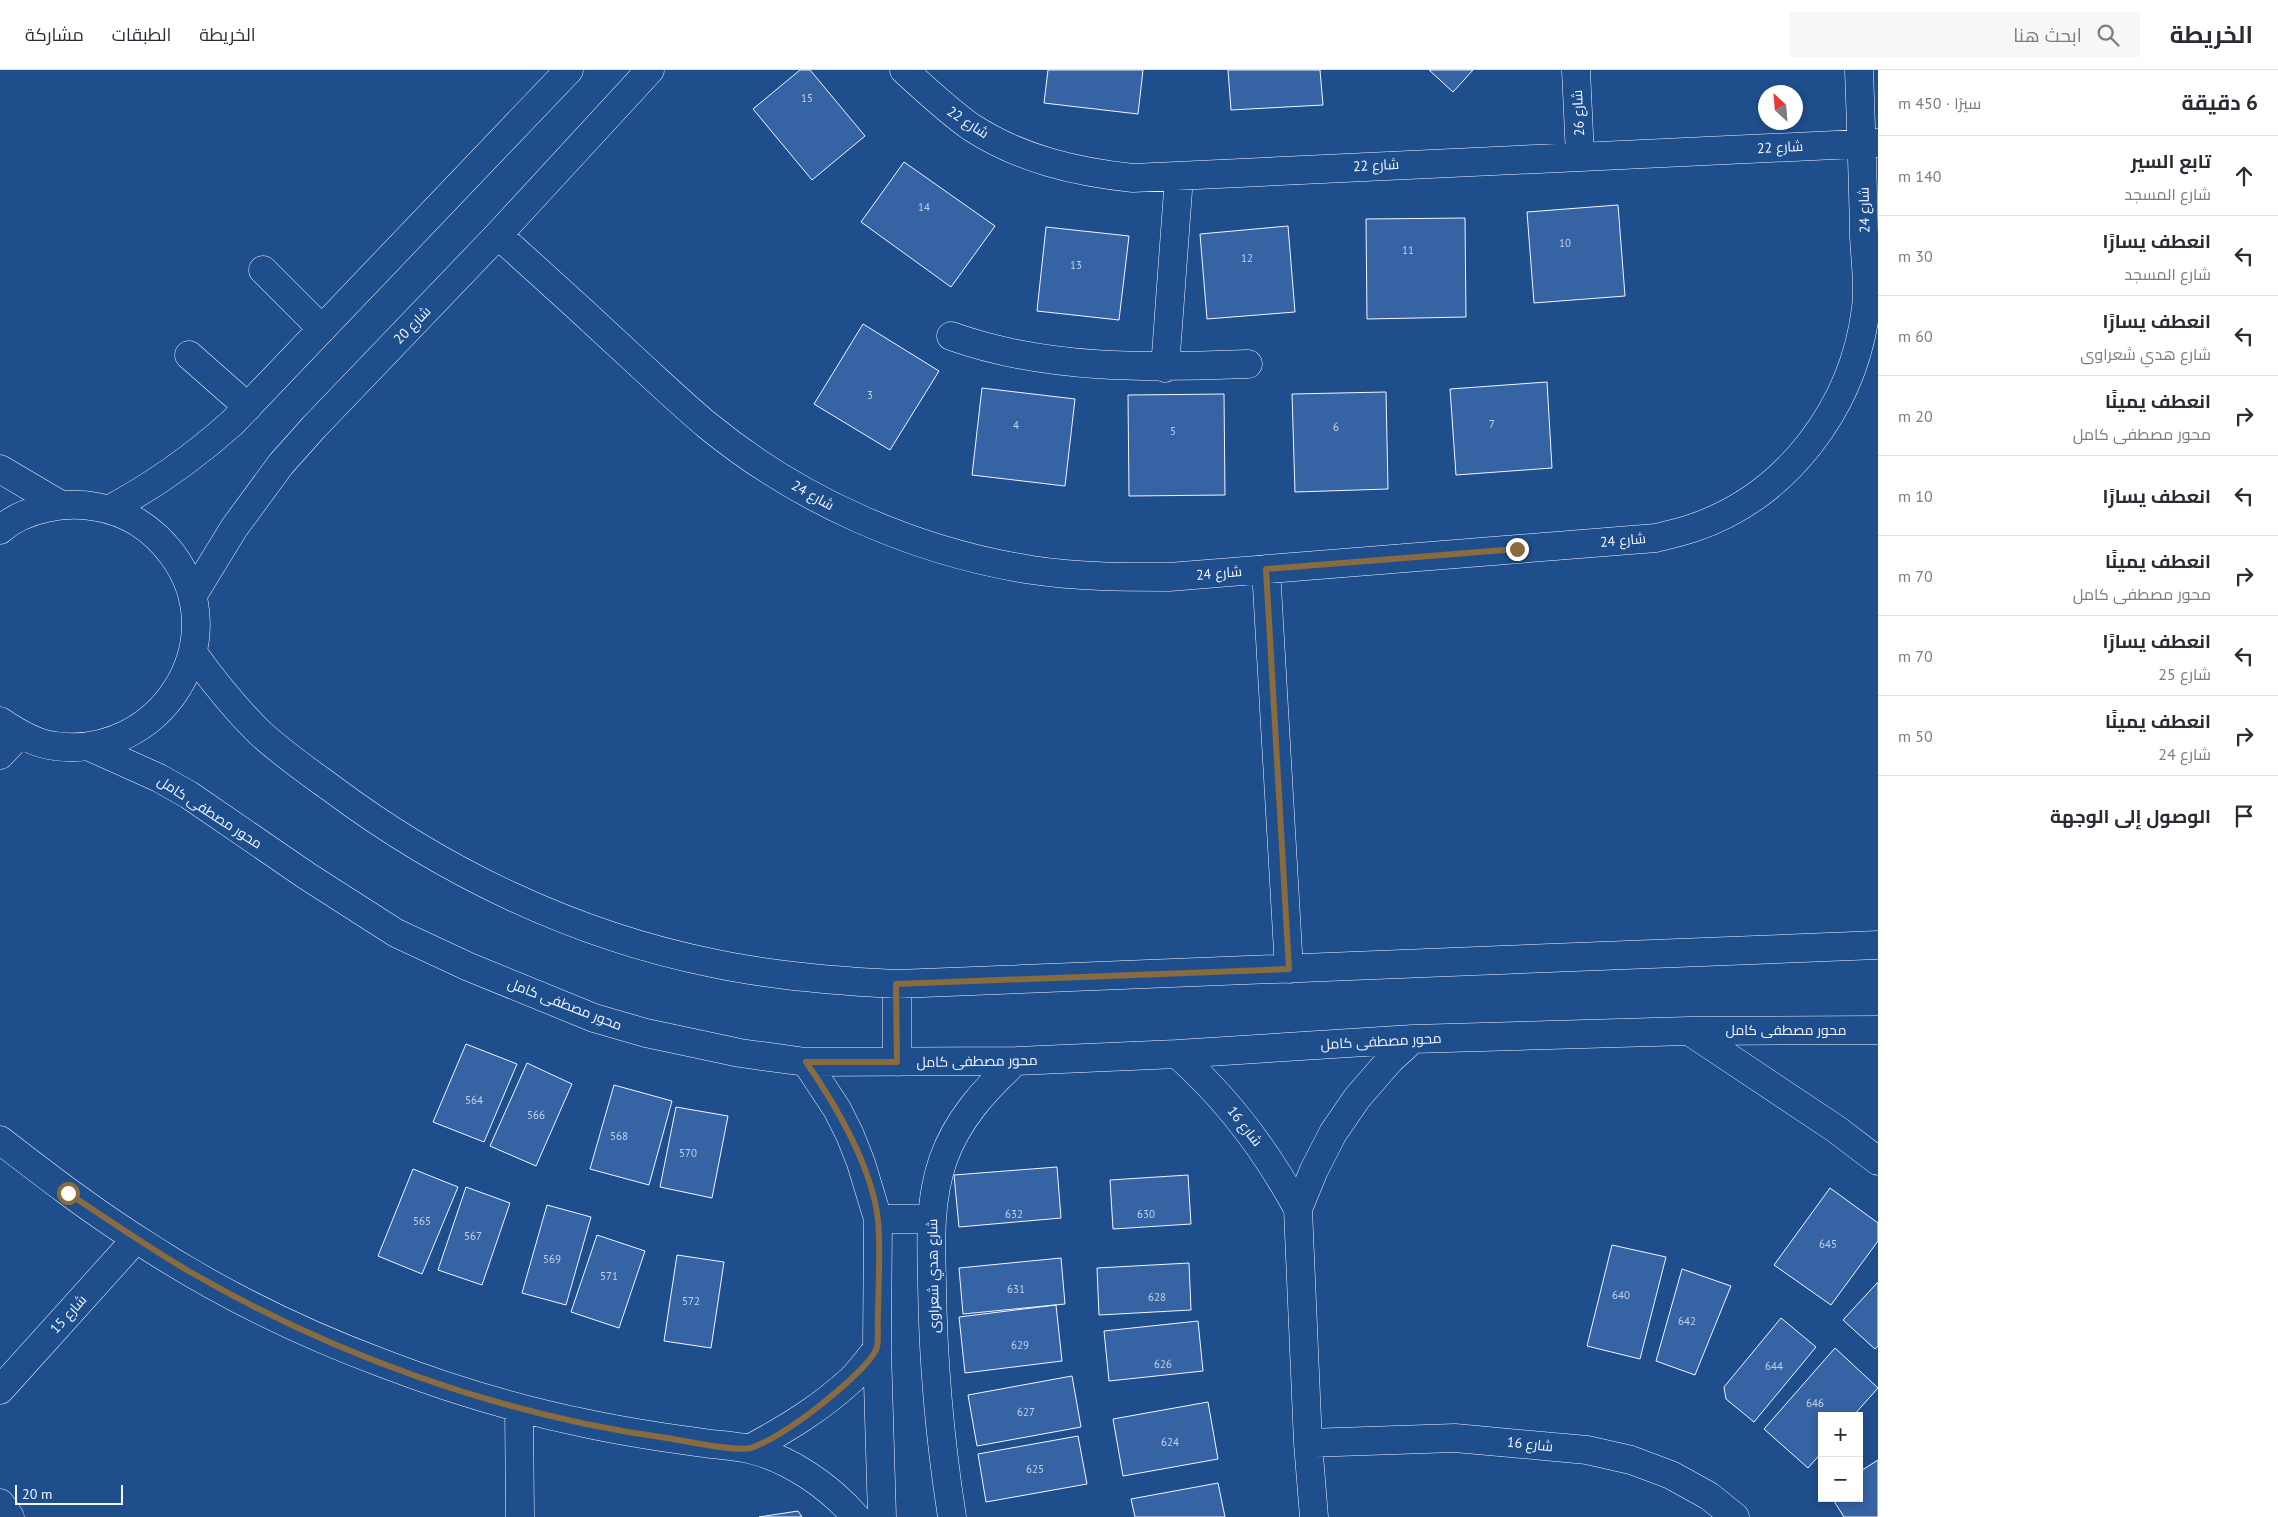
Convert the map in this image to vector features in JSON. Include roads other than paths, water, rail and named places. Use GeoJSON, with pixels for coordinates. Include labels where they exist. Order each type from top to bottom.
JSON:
{"type":"FeatureCollection","features":[{"type":"Feature","properties":{"kind":"street"},"geometry":{"type":"LineString","coordinates":[[110,509],[146,490],[176,470],[232,423],[569,70]]}},
{"type":"Feature","properties":{"kind":"street","name":"شارع 20"},"geometry":{"type":"LineString","coordinates":[[193,596],[234,528],[281,464],[498,235],[650,70]]}},
{"type":"Feature","properties":{"kind":"street","name":"شارع 22"},"geometry":{"type":"LineString","coordinates":[[904,70],[940,103],[972,127],[1007,146],[1045,162],[1088,173],[1124,177],[1179,178],[1345,167],[1870,143]]}},
{"type":"Feature","properties":{"kind":"street","name":"شارع 26"},"geometry":{"type":"LineString","coordinates":[[1576,70],[1580,156]]}},
{"type":"Feature","properties":{"kind":"street","name":"شارع 24"},"geometry":{"type":"LineString","coordinates":[[498,235],[707,425],[770,470],[837,508],[908,539],[970,557],[1032,570],[1100,577],[1169,577],[1656,538],[1693,528],[1728,513],[1760,493],[1790,468],[1819,433],[1842,394],[1858,351],[1866,307],[1870,143],[1859,70]]}},
{"type":"Feature","properties":{"kind":"street"},"geometry":{"type":"LineString","coordinates":[[1165,368],[1179,178]]}},
{"type":"Feature","properties":{"kind":"street"},"geometry":{"type":"LineString","coordinates":[[263,270],[322,329]]}},
{"type":"Feature","properties":{"kind":"street"},"geometry":{"type":"LineString","coordinates":[[951,336],[985,348],[1044,359],[1105,365],[1165,368],[1248,364]]}},
{"type":"Feature","properties":{"kind":"street"},"geometry":{"type":"LineString","coordinates":[[189,355],[248,407]]}},
{"type":"Feature","properties":{"kind":"street"},"geometry":{"type":"LineString","coordinates":[[0,469],[61,506]]}},
{"type":"Feature","properties":{"kind":"street"},"geometry":{"type":"LineString","coordinates":[[0,530],[31,512],[61,506],[86,505],[110,509],[138,522],[163,542],[181,566],[193,596],[197,624],[193,654],[179,688],[156,716],[125,736],[90,747],[53,746],[9,728],[0,755]]}},
{"type":"Feature","properties":{"kind":"street"},"geometry":{"type":"LineString","coordinates":[[1266,569],[1289,969]]}},
{"type":"Feature","properties":{"kind":"street"},"geometry":{"type":"LineString","coordinates":[[193,654],[235,707],[284,754],[374,820],[440,860],[509,895],[580,925],[653,949],[712,963],[830,981],[896,984],[1878,944]]}},
{"type":"Feature","properties":{"kind":"street","name":"محور مصطفى كامل"},"geometry":{"type":"LineString","coordinates":[[90,747],[126,762],[174,786],[307,876],[396,933],[470,967],[594,1018],[620,1026],[724,1050],[806,1062],[1016,1061],[1177,1054],[1413,1039],[1689,1031],[1878,1030]]}},
{"type":"Feature","properties":{"kind":"street"},"geometry":{"type":"LineString","coordinates":[[896,984],[897,1062]]}},
{"type":"Feature","properties":{"kind":"street"},"geometry":{"type":"LineString","coordinates":[[1689,1031],[1836,1129],[1878,1162]]}},
{"type":"Feature","properties":{"kind":"street","name":"شارع 16"},"geometry":{"type":"LineString","coordinates":[[1314,1517],[1308,1444],[1298,1210],[1318,1162],[1333,1133],[1357,1098],[1390,1060],[1413,1039]]}},
{"type":"Feature","properties":{"kind":"street","name":"شارع 16"},"geometry":{"type":"LineString","coordinates":[[1177,1054],[1201,1076],[1245,1125],[1265,1152],[1298,1210]]}},
{"type":"Feature","properties":{"kind":"street","name":"شارع هدي شعراوى"},"geometry":{"type":"LineString","coordinates":[[952,1517],[937,1394],[932,1306],[931,1219],[935,1188],[944,1159],[956,1131],[973,1105],[988,1087],[1016,1061]]}},
{"type":"Feature","properties":{"kind":"street"},"geometry":{"type":"LineString","coordinates":[[806,1062],[827,1093],[850,1136],[861,1163],[878,1219],[877,1349],[882,1517]]}},
{"type":"Feature","properties":{"kind":"street"},"geometry":{"type":"LineString","coordinates":[[0,1140],[68,1193],[136,1239],[251,1305],[317,1336],[428,1380],[519,1408],[582,1423],[651,1436],[749,1449],[801,1471],[825,1487],[856,1517]]}},
{"type":"Feature","properties":{"kind":"street"},"geometry":{"type":"LineString","coordinates":[[878,1219],[931,1219]]}},
{"type":"Feature","properties":{"kind":"street","name":"شارع 15"},"geometry":{"type":"LineString","coordinates":[[0,1390],[136,1239]]}},
{"type":"Feature","properties":{"kind":"street"},"geometry":{"type":"LineString","coordinates":[[749,1449],[786,1429],[821,1405],[853,1378],[877,1349]]}},
{"type":"Feature","properties":{"kind":"street"},"geometry":{"type":"LineString","coordinates":[[519,1408],[520,1517]]}},
{"type":"Feature","properties":{"kind":"street","name":"شارع 16"},"geometry":{"type":"LineString","coordinates":[[1308,1444],[1455,1438],[1587,1450],[1631,1460],[1671,1475],[1708,1496],[1735,1517]]}},
{"type":"Feature","properties":{"kind":"street"},"geometry":{"type":"LineString","coordinates":[[0,1503],[10,1517]]}}]}
